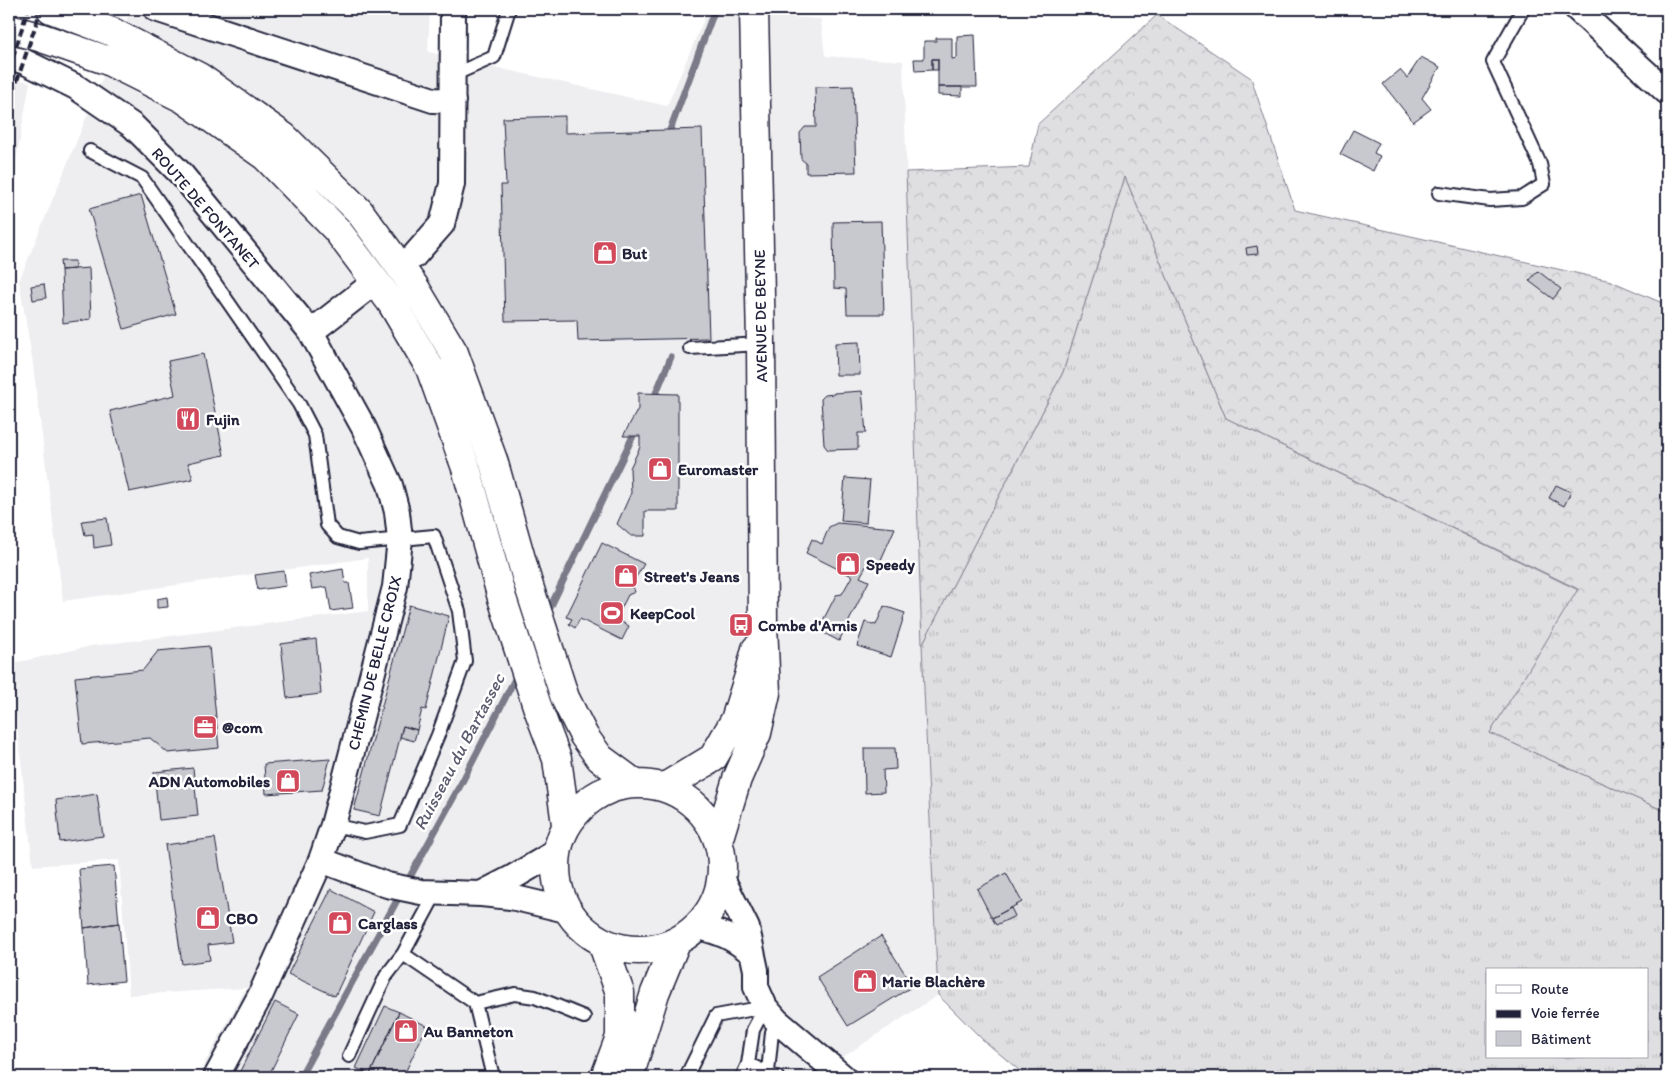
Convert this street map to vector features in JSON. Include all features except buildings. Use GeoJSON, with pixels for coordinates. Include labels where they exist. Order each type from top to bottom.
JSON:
{"type":"FeatureCollection","features":[{"type":"Feature","properties":{"kind":"main road"},"geometry":{"type":"LineString","coordinates":[[50,9],[112,32],[199,77],[284,137],[359,211],[414,286],[454,353],[493,460],[527,580],[565,698],[584,736],[600,758],[634,783]]}},
{"type":"Feature","properties":{"kind":"main road","name":"AVENUE DE BEYNE"},"geometry":{"type":"LineString","coordinates":[[718,840],[738,779],[757,733],[766,693],[763,624],[761,344],[754,9]]}},
{"type":"Feature","properties":{"kind":"main road"},"geometry":{"type":"LineString","coordinates":[[9,29],[39,37],[106,60],[184,99],[265,156],[337,230],[391,302],[430,368],[466,468],[502,598],[537,706],[557,759],[566,824]]}},
{"type":"Feature","properties":{"kind":"main road","name":"AVENUE DE BEYNE"},"geometry":{"type":"LineString","coordinates":[[665,788],[713,758],[735,720],[763,624]]}},
{"type":"Feature","properties":{"kind":"main road"},"geometry":{"type":"LineString","coordinates":[[634,783],[650,784],[665,788],[688,799],[706,818],[718,840],[722,859],[722,878],[718,896],[698,927],[676,942],[652,950],[626,950],[602,942],[582,929],[566,910],[558,892],[555,872],[556,852],[566,824],[584,804],[607,789],[634,783]]}},
{"type":"Feature","properties":{"kind":"main road"},"geometry":{"type":"LineString","coordinates":[[602,942],[620,993],[620,1037],[605,1077]]}},
{"type":"Feature","properties":{"kind":"main road"},"geometry":{"type":"LineString","coordinates":[[629,1077],[655,992],[676,942]]}},
{"type":"Feature","properties":{"kind":"street"},"geometry":{"type":"LineString","coordinates":[[156,9],[433,100],[453,101]]}},
{"type":"Feature","properties":{"kind":"street"},"geometry":{"type":"LineString","coordinates":[[414,256],[442,224],[452,184],[453,9]]}},
{"type":"Feature","properties":{"kind":"street"},"geometry":{"type":"LineString","coordinates":[[1577,9],[1667,92]]}},
{"type":"Feature","properties":{"kind":"street","name":"ROUTE DE FONTANET"},"geometry":{"type":"LineString","coordinates":[[9,58],[23,61],[76,87],[133,126],[182,175],[310,332]]}},
{"type":"Feature","properties":{"kind":"street"},"geometry":{"type":"LineString","coordinates":[[310,332],[366,290]]}},
{"type":"Feature","properties":{"kind":"street","name":"CHEMIN DE BELLE CROIX"},"geometry":{"type":"LineString","coordinates":[[216,1077],[260,996],[321,860],[333,825],[395,587],[400,539],[397,512],[390,485],[364,428],[310,332]]}},
{"type":"Feature","properties":{"kind":"street"},"geometry":{"type":"LineString","coordinates":[[481,894],[556,852]]}},
{"type":"Feature","properties":{"kind":"street"},"geometry":{"type":"LineString","coordinates":[[321,860],[387,885],[428,891],[512,897],[566,910]]}},
{"type":"Feature","properties":{"kind":"street"},"geometry":{"type":"LineString","coordinates":[[722,878],[747,928],[756,970],[756,987],[771,1014],[843,1077]]}},
{"type":"Feature","properties":{"kind":"street"},"geometry":{"type":"LineString","coordinates":[[698,927],[716,931],[734,939],[752,953]]}},
{"type":"Feature","properties":{"kind":"lane"},"geometry":{"type":"LineString","coordinates":[[453,75],[494,57],[509,9]]}},
{"type":"Feature","properties":{"kind":"lane"},"geometry":{"type":"LineString","coordinates":[[1439,192],[1490,200],[1522,198],[1544,184],[1540,164],[1494,62],[1523,9]]}},
{"type":"Feature","properties":{"kind":"lane"},"geometry":{"type":"LineString","coordinates":[[90,150],[142,178],[300,404],[316,435],[327,525],[338,537],[360,543],[434,536],[459,611],[465,661],[438,736],[400,825],[365,832],[333,825]]}},
{"type":"Feature","properties":{"kind":"lane"},"geometry":{"type":"LineString","coordinates":[[690,348],[761,344]]}},
{"type":"Feature","properties":{"kind":"lane"},"geometry":{"type":"LineString","coordinates":[[349,1056],[386,976],[403,954],[428,891]]}},
{"type":"Feature","properties":{"kind":"lane"},"geometry":{"type":"LineString","coordinates":[[403,954],[475,1003],[492,1077]]}},
{"type":"Feature","properties":{"kind":"lane"},"geometry":{"type":"LineString","coordinates":[[475,1003],[515,994],[535,997],[584,1017]]}},
{"type":"Feature","properties":{"kind":"lane"},"geometry":{"type":"LineString","coordinates":[[742,1077],[748,1064],[753,1030],[771,1014]]}},
{"type":"Feature","properties":{"kind":"lane"},"geometry":{"type":"LineString","coordinates":[[748,1064],[773,1075],[771,1014]]}},
{"type":"Feature","properties":{"kind":"lane"},"geometry":{"type":"LineString","coordinates":[[686,1077],[716,1016],[771,1014]]}},
{"type":"Feature","properties":{"kind":"shaded area"},"geometry":{"type":"Polygon","coordinates":[[[131,9],[430,9],[428,52],[667,106],[707,12],[821,19],[825,56],[903,61],[922,645],[938,995],[837,1061],[862,1077],[197,1077],[246,988],[129,995],[119,860],[33,866],[10,664],[91,646],[368,611],[368,558],[63,601],[32,357],[19,281],[131,9]]]}},
{"type":"Feature","properties":{"kind":"shaded area"},"geometry":{"type":"Polygon","coordinates":[[[9,78],[30,82],[9,201],[9,78]]]}},
{"type":"Feature","properties":{"kind":"green space"},"geometry":{"type":"Polygon","coordinates":[[[1157,15],[1251,78],[1295,210],[1611,281],[1667,305],[1667,812],[1490,733],[1578,589],[1226,418],[1125,177],[1063,372],[922,645],[906,172],[1029,167],[1038,124],[1157,15]]]}},
{"type":"Feature","properties":{"kind":"green space"},"geometry":{"type":"Polygon","coordinates":[[[1125,177],[1226,418],[1578,590],[1490,733],[1667,812],[1667,1077],[1027,1077],[982,1039],[938,995],[922,645],[1063,372],[1125,177]]]}},
{"type":"Feature","properties":{"kind":"waterway","name":"Ruisseau du Bartassec"},"geometry":{"type":"LineString","coordinates":[[670,130],[715,9]]}},
{"type":"Feature","properties":{"kind":"waterway","name":"Ruisseau du Bartassec"},"geometry":{"type":"LineString","coordinates":[[656,393],[671,357]]}},
{"type":"Feature","properties":{"kind":"waterway","name":"Ruisseau du Bartassec"},"geometry":{"type":"LineString","coordinates":[[547,614],[633,436]]}},
{"type":"Feature","properties":{"kind":"waterway","name":"Ruisseau du Bartassec"},"geometry":{"type":"LineString","coordinates":[[300,1077],[462,782],[518,673]]}},
{"type":"Feature","properties":{"kind":"railway"},"geometry":{"type":"LineString","coordinates":[[9,69],[28,9]]}},
{"type":"Feature","properties":{"kind":"railway"},"geometry":{"type":"LineString","coordinates":[[9,105],[41,9]]}},
{"type":"Feature","properties":{"kind":"place","name":"But"},"geometry":{"type":"Point","coordinates":[605,253]}},
{"type":"Feature","properties":{"kind":"place","name":"Fujin"},"geometry":{"type":"Point","coordinates":[188,419]}},
{"type":"Feature","properties":{"kind":"place","name":"Euromaster"},"geometry":{"type":"Point","coordinates":[660,469]}},
{"type":"Feature","properties":{"kind":"place","name":"Speedy"},"geometry":{"type":"Point","coordinates":[848,564]}},
{"type":"Feature","properties":{"kind":"place","name":"Street's Jeans"},"geometry":{"type":"Point","coordinates":[626,576]}},
{"type":"Feature","properties":{"kind":"place","name":"KeepCool"},"geometry":{"type":"Point","coordinates":[612,613]}},
{"type":"Feature","properties":{"kind":"place","name":"Combe d'Arnis"},"geometry":{"type":"Point","coordinates":[741,625]}},
{"type":"Feature","properties":{"kind":"place","name":"@com"},"geometry":{"type":"Point","coordinates":[205,727]}},
{"type":"Feature","properties":{"kind":"place","name":"ADN Automobiles"},"geometry":{"type":"Point","coordinates":[288,781]}},
{"type":"Feature","properties":{"kind":"place","name":"CBO"},"geometry":{"type":"Point","coordinates":[208,918]}},
{"type":"Feature","properties":{"kind":"place","name":"Carglass"},"geometry":{"type":"Point","coordinates":[340,923]}},
{"type":"Feature","properties":{"kind":"place","name":"Marie Blachère"},"geometry":{"type":"Point","coordinates":[865,981]}},
{"type":"Feature","properties":{"kind":"place","name":"Au Banneton"},"geometry":{"type":"Point","coordinates":[406,1031]}}]}
